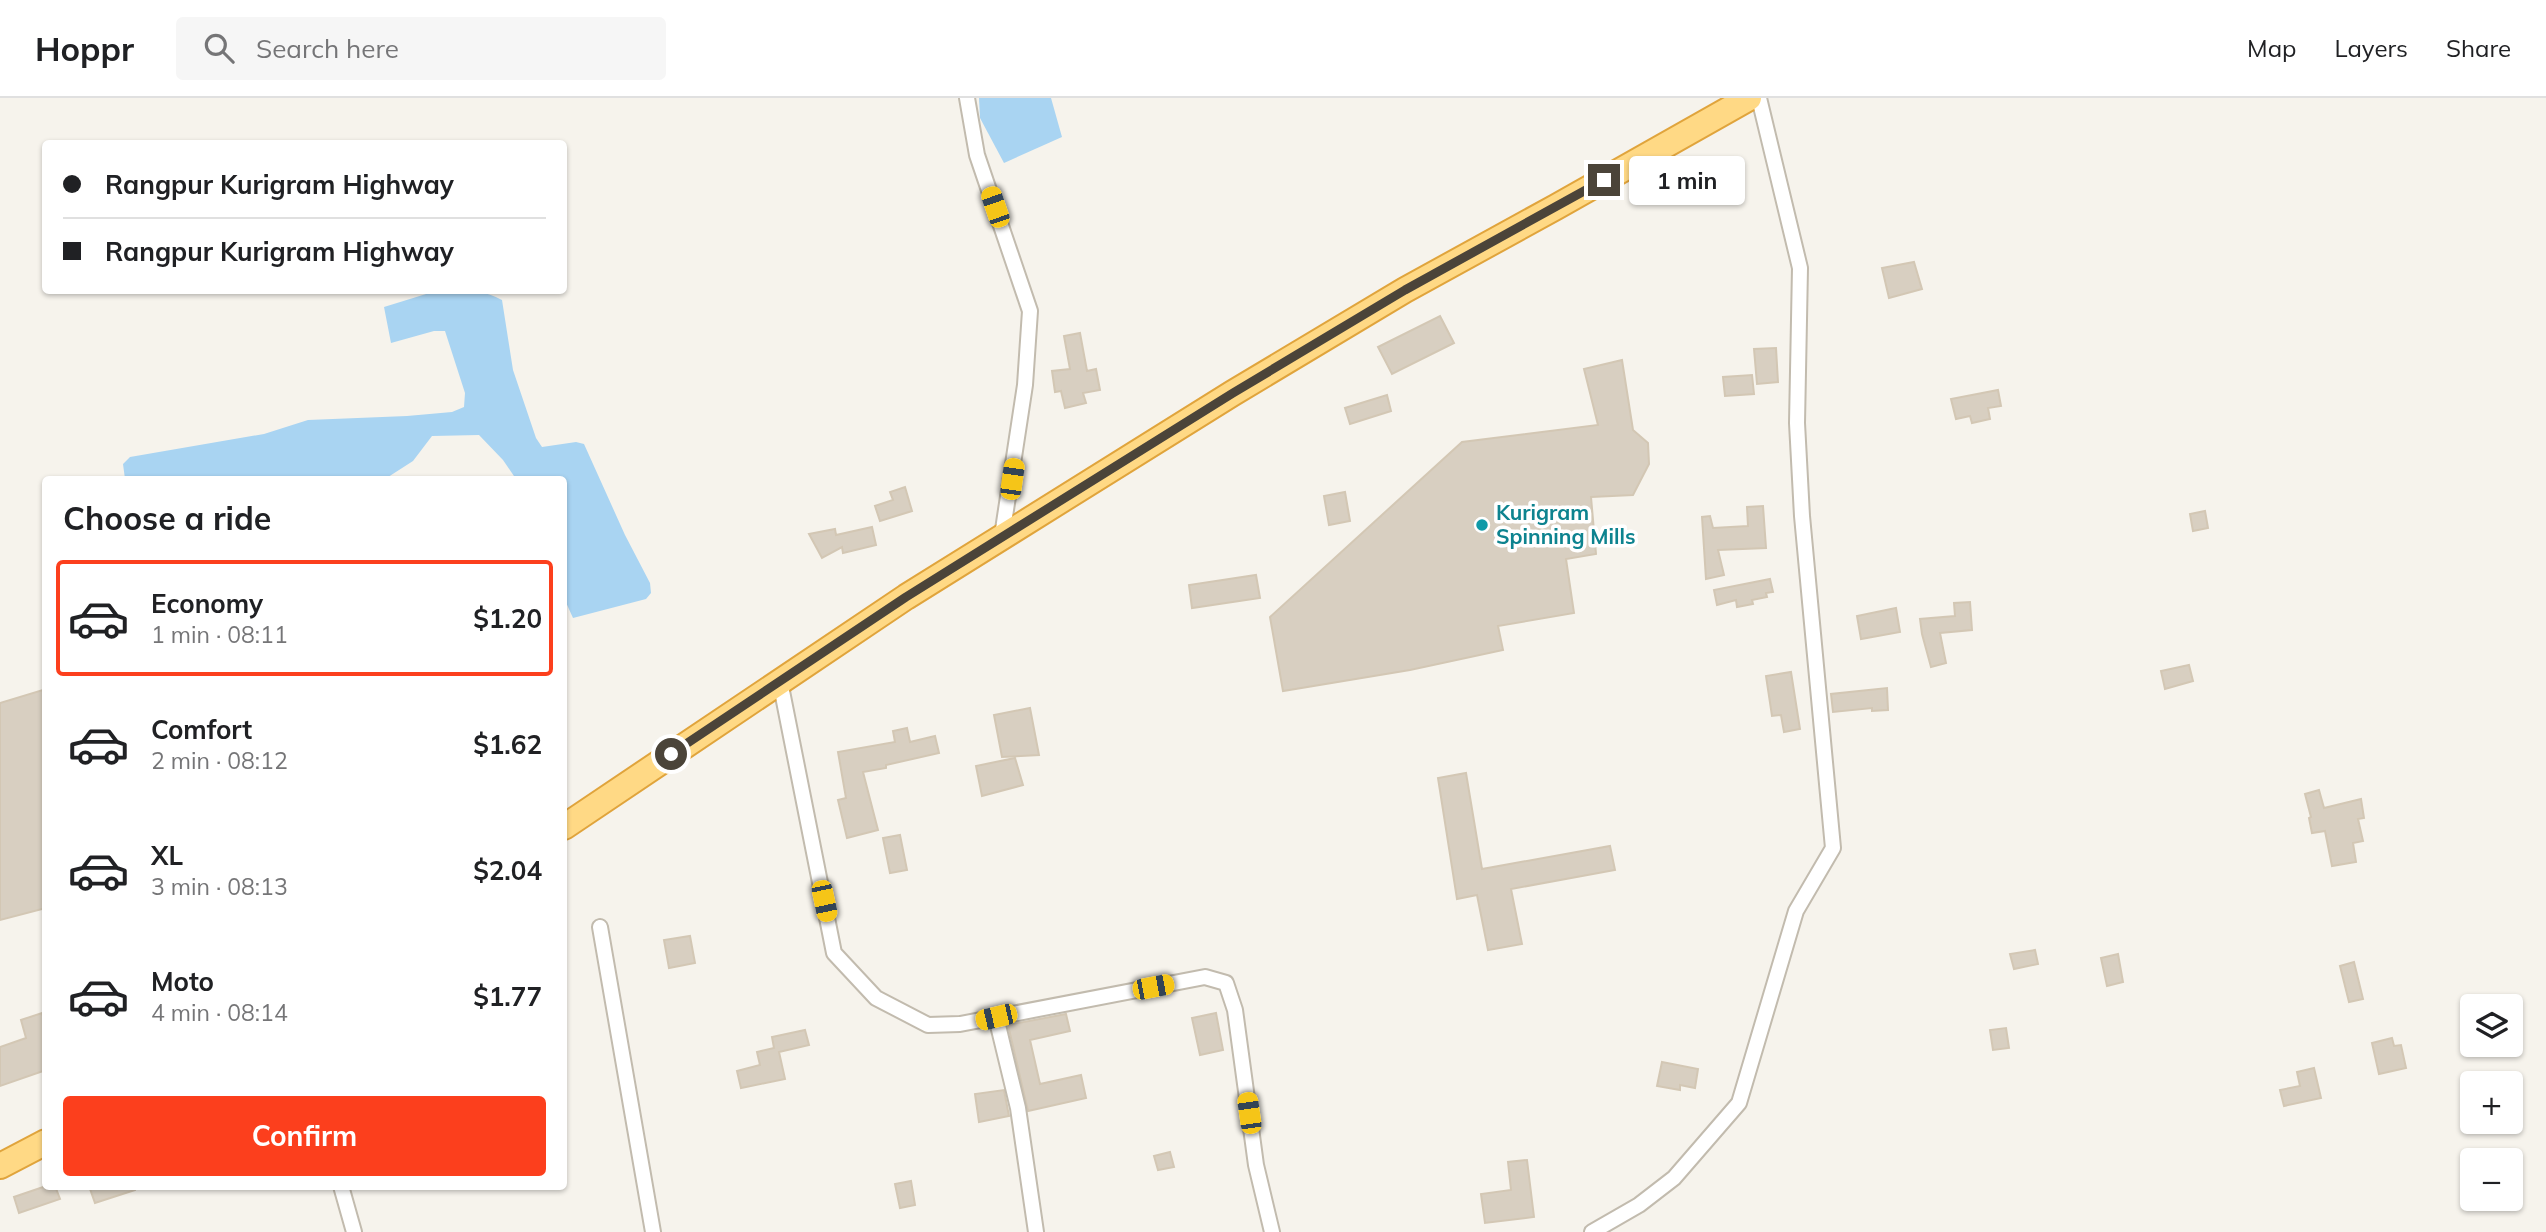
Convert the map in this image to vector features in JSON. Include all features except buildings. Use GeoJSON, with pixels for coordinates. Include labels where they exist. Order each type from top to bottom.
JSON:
{"type":"FeatureCollection","features":[{"type":"Feature","properties":{"kind":"highway"},"geometry":{"type":"LineString","coordinates":[[567,825],[906,597],[1233,393],[1405,290],[1749,98]]}},
{"type":"Feature","properties":{"kind":"highway"},"geometry":{"type":"LineString","coordinates":[[0,1166],[42,1144]]}},
{"type":"Feature","properties":{"kind":"street"},"geometry":{"type":"LineString","coordinates":[[967,98],[977,155],[1030,311],[1025,384],[1002,536]]}},
{"type":"Feature","properties":{"kind":"street"},"geometry":{"type":"LineString","coordinates":[[1592,1232],[1639,1205],[1674,1178],[1739,1103],[1796,911],[1833,848],[1802,516],[1797,423],[1800,268],[1759,98]]}},
{"type":"Feature","properties":{"kind":"street"},"geometry":{"type":"LineString","coordinates":[[779,681],[834,953],[876,998],[928,1025],[960,1024],[1205,977],[1226,984],[1235,1010],[1256,1165],[1272,1232]]}},
{"type":"Feature","properties":{"kind":"street"},"geometry":{"type":"LineString","coordinates":[[600,927],[653,1232]]}},
{"type":"Feature","properties":{"kind":"street"},"geometry":{"type":"LineString","coordinates":[[996,1017],[1018,1108],[1036,1232]]}},
{"type":"Feature","properties":{"kind":"street"},"geometry":{"type":"LineString","coordinates":[[342,1190],[354,1232]]}},
{"type":"Feature","properties":{"kind":"water"},"geometry":{"type":"Polygon","coordinates":[[[979,98],[1051,98],[1062,137],[1004,163],[980,118],[979,98]]]}},
{"type":"Feature","properties":{"kind":"water"},"geometry":{"type":"Polygon","coordinates":[[[426,294],[487,294],[502,300],[513,370],[536,438],[542,447],[576,442],[584,444],[650,583],[651,593],[646,599],[573,618],[567,605],[567,476],[514,476],[479,435],[432,436],[413,461],[390,476],[125,476],[123,464],[130,457],[264,434],[308,420],[407,416],[452,412],[464,407],[465,393],[445,331],[434,331],[391,343],[384,307],[426,294]]]}},
{"type":"Feature","properties":{"kind":"place","name":"Kurigram Spinning Mills"},"geometry":{"type":"Point","coordinates":[1482,525]}},
{"type":"Feature","properties":{"kind":"route"},"geometry":{"type":"LineString","coordinates":[[671,754],[906,597],[1233,393],[1405,290],[1604,180]]}}]}
